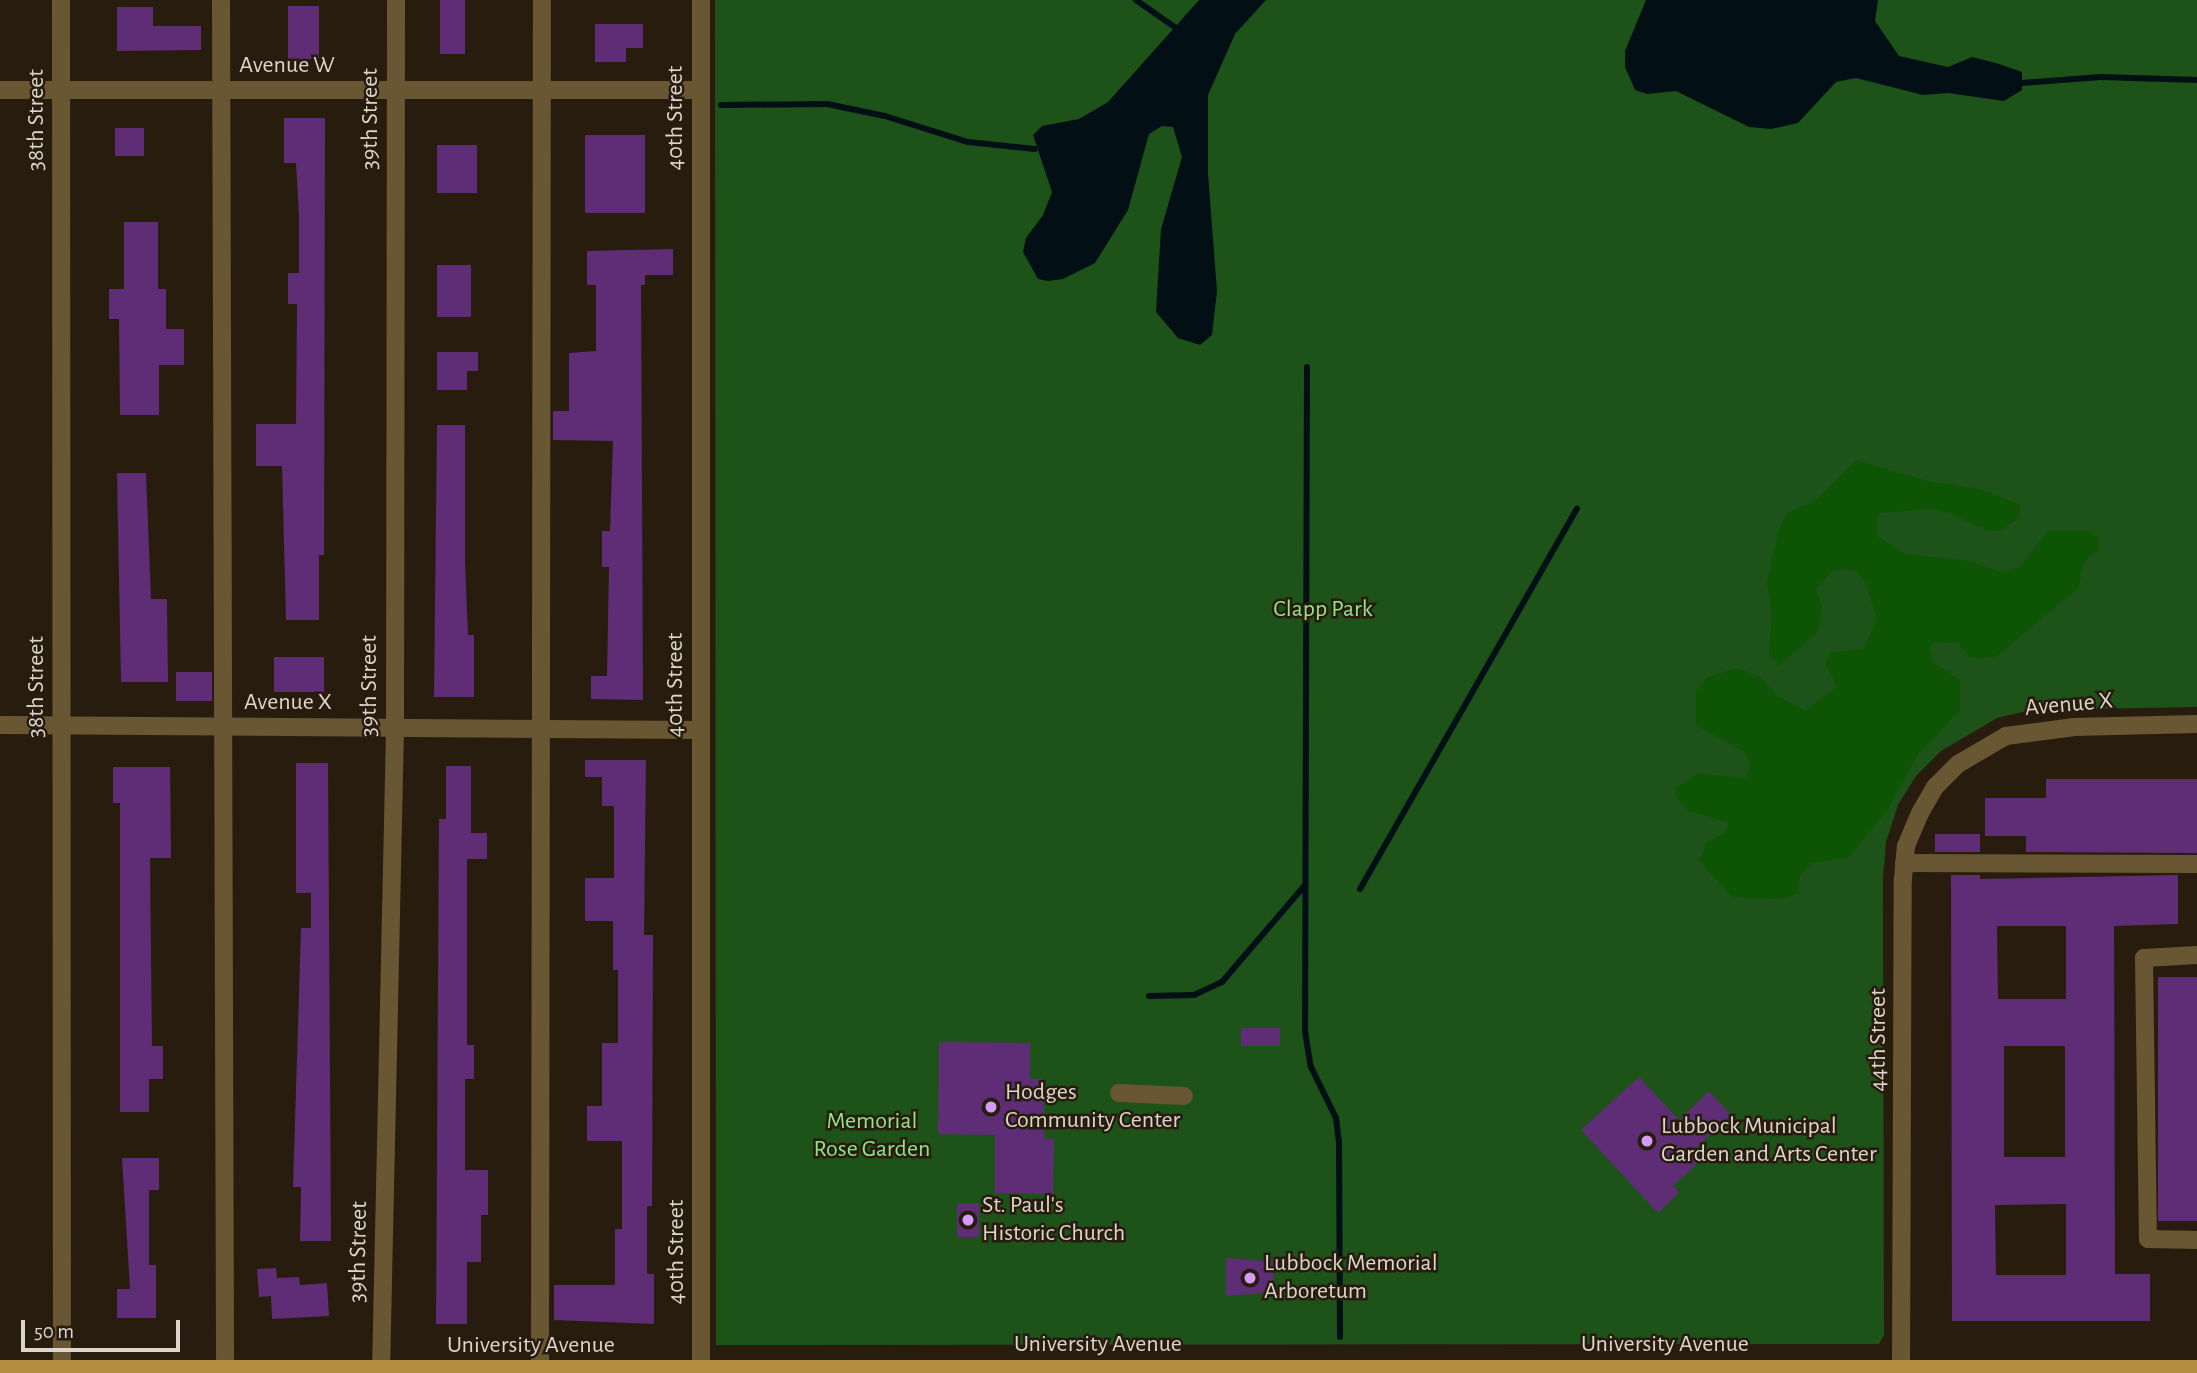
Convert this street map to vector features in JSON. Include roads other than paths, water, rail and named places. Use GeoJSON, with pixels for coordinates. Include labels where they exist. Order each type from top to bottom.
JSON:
{"type":"FeatureCollection","features":[{"type":"Feature","properties":{"kind":"main road","name":"University Avenue"},"geometry":{"type":"LineString","coordinates":[[0,1369],[382,1372],[2197,1369]]}},
{"type":"Feature","properties":{"kind":"main road"},"geometry":{"type":"LineString","coordinates":[[1640,1373],[1659,1370]]}},
{"type":"Feature","properties":{"kind":"street","name":"38th Street"},"geometry":{"type":"LineString","coordinates":[[61,0],[62,1371]]}},
{"type":"Feature","properties":{"kind":"street"},"geometry":{"type":"LineString","coordinates":[[221,0],[221,727],[225,1371]]}},
{"type":"Feature","properties":{"kind":"street","name":"39th Street"},"geometry":{"type":"LineString","coordinates":[[382,1372],[395,728],[396,0]]}},
{"type":"Feature","properties":{"kind":"street"},"geometry":{"type":"LineString","coordinates":[[540,1371],[542,0]]}},
{"type":"Feature","properties":{"kind":"street","name":"40th Street"},"geometry":{"type":"LineString","coordinates":[[701,0],[701,1372]]}},
{"type":"Feature","properties":{"kind":"street","name":"Avenue W"},"geometry":{"type":"LineString","coordinates":[[0,90],[701,90]]}},
{"type":"Feature","properties":{"kind":"street","name":"Avenue X"},"geometry":{"type":"LineString","coordinates":[[1904,871],[1906,846],[1935,787],[1983,746],[2035,729],[2197,724]]}},
{"type":"Feature","properties":{"kind":"street","name":"Avenue X"},"geometry":{"type":"LineString","coordinates":[[0,725],[701,730]]}},
{"type":"Feature","properties":{"kind":"street"},"geometry":{"type":"LineString","coordinates":[[1904,871],[2197,864]]}},
{"type":"Feature","properties":{"kind":"street","name":"44th Street"},"geometry":{"type":"LineString","coordinates":[[1900,1371],[1904,871]]}},
{"type":"Feature","properties":{"kind":"street"},"geometry":{"type":"LineString","coordinates":[[2197,955],[2144,958],[2148,1239],[2197,1240]]}},
{"type":"Feature","properties":{"kind":"street"},"geometry":{"type":"LineString","coordinates":[[1119,1093],[1184,1096]]}},
{"type":"Feature","properties":{"kind":"waterway"},"geometry":{"type":"LineString","coordinates":[[1136,0],[1176,28]]}},
{"type":"Feature","properties":{"kind":"waterway"},"geometry":{"type":"LineString","coordinates":[[2022,83],[2101,77],[2197,80]]}},
{"type":"Feature","properties":{"kind":"waterway"},"geometry":{"type":"LineString","coordinates":[[721,105],[827,104],[885,116],[968,142],[1035,149]]}},
{"type":"Feature","properties":{"kind":"waterway"},"geometry":{"type":"LineString","coordinates":[[1307,367],[1305,1031],[1311,1067],[1336,1118],[1339,1141],[1340,1337]]}},
{"type":"Feature","properties":{"kind":"waterway"},"geometry":{"type":"LineString","coordinates":[[1360,889],[1577,508]]}},
{"type":"Feature","properties":{"kind":"waterway"},"geometry":{"type":"LineString","coordinates":[[1149,996],[1194,995],[1222,982],[1305,885]]}},
{"type":"Feature","properties":{"kind":"place","name":"Hodges Community Center"},"geometry":{"type":"Point","coordinates":[991,1107]}},
{"type":"Feature","properties":{"kind":"place","name":"Lubbock Municipal Garden and Arts Center"},"geometry":{"type":"Point","coordinates":[1647,1141]}},
{"type":"Feature","properties":{"kind":"place","name":"St. Paul's Historic Church"},"geometry":{"type":"Point","coordinates":[968,1220]}},
{"type":"Feature","properties":{"kind":"place","name":"Lubbock Memorial Arboretum"},"geometry":{"type":"Point","coordinates":[1250,1278]}},
{"type":"Feature","properties":{"kind":"park label","name":"Clapp Park"},"geometry":{"type":"Point","coordinates":[1323,610]}},
{"type":"Feature","properties":{"kind":"park label","name":"Memorial Rose Garden"},"geometry":{"type":"Point","coordinates":[872,1136]}}]}
